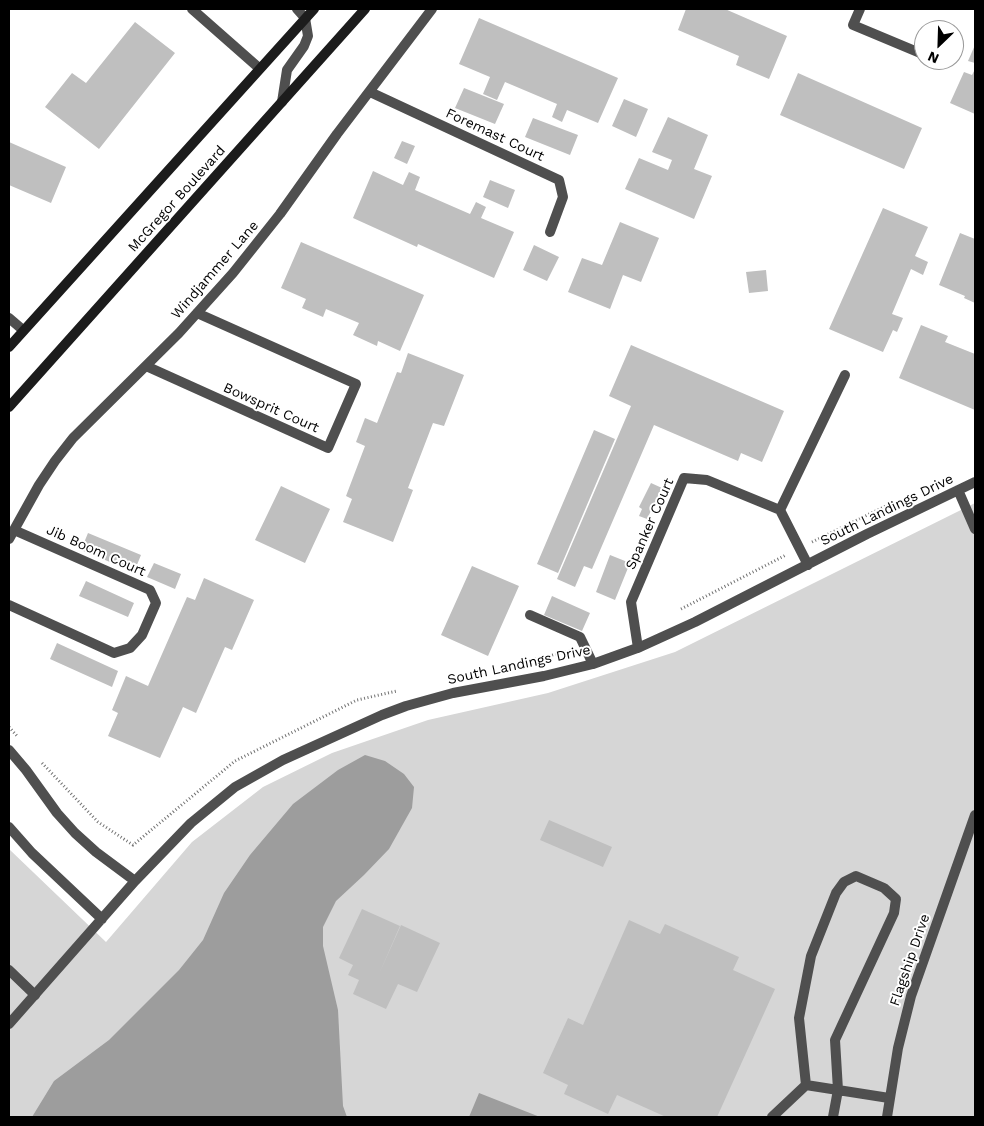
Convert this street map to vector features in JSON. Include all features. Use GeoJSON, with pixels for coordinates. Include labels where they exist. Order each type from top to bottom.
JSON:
{"type":"FeatureCollection","features":[{"type":"Feature","properties":{"kind":"main road","name":"McGregor Boulevard"},"geometry":{"type":"LineString","coordinates":[[9,347],[314,9]]}},
{"type":"Feature","properties":{"kind":"main road","name":"McGregor Boulevard"},"geometry":{"type":"LineString","coordinates":[[9,407],[365,9]]}},
{"type":"Feature","properties":{"kind":"street"},"geometry":{"type":"LineString","coordinates":[[192,9],[259,68]]}},
{"type":"Feature","properties":{"kind":"street"},"geometry":{"type":"LineString","coordinates":[[282,102],[287,70],[304,46],[308,36],[305,18],[297,9]]}},
{"type":"Feature","properties":{"kind":"street","name":"Windjammer Lane"},"geometry":{"type":"LineString","coordinates":[[9,539],[38,485],[54,461],[73,438],[146,366],[233,273],[280,214],[337,134],[432,9]]}},
{"type":"Feature","properties":{"kind":"street"},"geometry":{"type":"LineString","coordinates":[[860,9],[853,25],[914,50]]}},
{"type":"Feature","properties":{"kind":"street","name":"Foremast Court"},"geometry":{"type":"LineString","coordinates":[[370,92],[559,180],[563,197],[550,232]]}},
{"type":"Feature","properties":{"kind":"street","name":"Bowsprit Court"},"geometry":{"type":"LineString","coordinates":[[146,366],[328,448],[356,384],[197,313]]}},
{"type":"Feature","properties":{"kind":"street"},"geometry":{"type":"LineString","coordinates":[[9,318],[23,330]]}},
{"type":"Feature","properties":{"kind":"street"},"geometry":{"type":"LineString","coordinates":[[808,564],[780,510],[845,375]]}},
{"type":"Feature","properties":{"kind":"street","name":"Spanker Court"},"geometry":{"type":"LineString","coordinates":[[638,648],[632,602],[684,478],[707,480],[780,510]]}},
{"type":"Feature","properties":{"kind":"street","name":"South Landings Drive"},"geometry":{"type":"LineString","coordinates":[[9,1024],[135,881],[191,823],[235,787],[284,760],[406,706],[453,693],[544,676],[593,664],[638,648],[695,622],[975,482]]}},
{"type":"Feature","properties":{"kind":"street"},"geometry":{"type":"LineString","coordinates":[[958,490],[975,529]]}},
{"type":"Feature","properties":{"kind":"street","name":"Jib Boom Court"},"geometry":{"type":"LineString","coordinates":[[9,605],[114,653],[130,648],[142,635],[156,603],[150,590],[14,530]]}},
{"type":"Feature","properties":{"kind":"street"},"geometry":{"type":"LineString","coordinates":[[530,615],[580,637],[593,664]]}},
{"type":"Feature","properties":{"kind":"street"},"geometry":{"type":"LineString","coordinates":[[9,750],[26,770],[56,813],[74,833],[135,881]]}},
{"type":"Feature","properties":{"kind":"street","name":"Flagship Drive"},"geometry":{"type":"LineString","coordinates":[[887,1117],[898,1048],[911,996],[975,815]]}},
{"type":"Feature","properties":{"kind":"street"},"geometry":{"type":"LineString","coordinates":[[9,827],[32,853],[102,919]]}},
{"type":"Feature","properties":{"kind":"street"},"geometry":{"type":"LineString","coordinates":[[806,1085],[799,1018],[811,956],[836,893],[844,882],[856,876],[884,888],[896,899],[894,912],[835,1040],[838,1090],[833,1117]]}},
{"type":"Feature","properties":{"kind":"street"},"geometry":{"type":"LineString","coordinates":[[9,970],[35,995]]}},
{"type":"Feature","properties":{"kind":"street"},"geometry":{"type":"LineString","coordinates":[[806,1085],[889,1098]]}},
{"type":"Feature","properties":{"kind":"street"},"geometry":{"type":"LineString","coordinates":[[772,1117],[806,1085]]}},
{"type":"Feature","properties":{"kind":"path"},"geometry":{"type":"LineString","coordinates":[[678,610],[799,548],[902,499]]}},
{"type":"Feature","properties":{"kind":"path"},"geometry":{"type":"LineString","coordinates":[[509,665],[586,647]]}},
{"type":"Feature","properties":{"kind":"path"},"geometry":{"type":"LineString","coordinates":[[41,761],[98,822],[133,845],[235,761],[357,700],[405,689]]}},
{"type":"Feature","properties":{"kind":"path"},"geometry":{"type":"LineString","coordinates":[[9,728],[22,741]]}},
{"type":"Feature","properties":{"kind":"shaded area"},"geometry":{"type":"Polygon","coordinates":[[[975,503],[975,1117],[9,1117],[9,849],[106,942],[192,842],[263,787],[332,753],[428,720],[548,693],[675,652],[975,503]]]}},
{"type":"Feature","properties":{"kind":"shaded area"},"geometry":{"type":"Polygon","coordinates":[[[365,755],[385,761],[404,774],[414,787],[412,808],[389,849],[336,901],[323,927],[323,946],[338,1010],[343,1106],[347,1117],[32,1117],[54,1081],[109,1040],[179,970],[203,940],[224,893],[250,855],[293,804],[338,770],[365,755]]]}},
{"type":"Feature","properties":{"kind":"shaded area"},"geometry":{"type":"Polygon","coordinates":[[[479,1093],[540,1117],[469,1117],[479,1093]]]}},
{"type":"Feature","properties":{"kind":"building"},"geometry":{"type":"Polygon","coordinates":[[[686,9],[725,9],[787,36],[769,79],[736,65],[739,56],[678,30],[686,9]]]}},
{"type":"Feature","properties":{"kind":"building"},"geometry":{"type":"Polygon","coordinates":[[[479,18],[618,78],[598,123],[567,110],[562,122],[552,117],[557,104],[505,82],[497,100],[483,94],[490,77],[459,64],[479,18]]]}},
{"type":"Feature","properties":{"kind":"building"},"geometry":{"type":"Polygon","coordinates":[[[135,22],[175,53],[99,149],[45,107],[72,73],[86,83],[135,22]]]}},
{"type":"Feature","properties":{"kind":"building"},"geometry":{"type":"Polygon","coordinates":[[[975,45],[975,63],[968,61],[975,45]]]}},
{"type":"Feature","properties":{"kind":"building"},"geometry":{"type":"Polygon","coordinates":[[[975,69],[975,114],[950,103],[964,72],[972,75],[975,69]]]}},
{"type":"Feature","properties":{"kind":"building"},"geometry":{"type":"Polygon","coordinates":[[[798,73],[922,128],[904,169],[780,115],[798,73]]]}},
{"type":"Feature","properties":{"kind":"building"},"geometry":{"type":"Polygon","coordinates":[[[464,88],[504,104],[495,124],[455,108],[464,88]]]}},
{"type":"Feature","properties":{"kind":"building"},"geometry":{"type":"Polygon","coordinates":[[[624,99],[648,109],[636,137],[612,126],[624,99]]]}},
{"type":"Feature","properties":{"kind":"building"},"geometry":{"type":"Polygon","coordinates":[[[668,117],[708,135],[694,169],[712,176],[694,219],[625,189],[639,158],[668,170],[672,160],[652,152],[668,117]]]}},
{"type":"Feature","properties":{"kind":"building"},"geometry":{"type":"Polygon","coordinates":[[[533,118],[578,135],[570,155],[525,137],[533,118]]]}},
{"type":"Feature","properties":{"kind":"building"},"geometry":{"type":"Polygon","coordinates":[[[402,141],[415,146],[407,164],[394,158],[402,141]]]}},
{"type":"Feature","properties":{"kind":"building"},"geometry":{"type":"Polygon","coordinates":[[[9,142],[66,167],[51,203],[9,185],[9,142]]]}},
{"type":"Feature","properties":{"kind":"building"},"geometry":{"type":"Polygon","coordinates":[[[373,171],[403,185],[409,172],[420,177],[415,190],[470,214],[476,202],[486,207],[481,218],[514,232],[494,278],[418,244],[417,247],[353,218],[373,171]]]}},
{"type":"Feature","properties":{"kind":"building"},"geometry":{"type":"Polygon","coordinates":[[[490,180],[515,190],[508,208],[483,197],[490,180]]]}},
{"type":"Feature","properties":{"kind":"building"},"geometry":{"type":"Polygon","coordinates":[[[883,208],[928,227],[915,256],[928,262],[923,275],[911,269],[892,314],[903,318],[897,332],[893,330],[883,352],[829,329],[883,208]]]}},
{"type":"Feature","properties":{"kind":"building"},"geometry":{"type":"Polygon","coordinates":[[[620,222],[659,238],[641,282],[623,275],[610,309],[568,292],[582,258],[602,265],[620,222]]]}},
{"type":"Feature","properties":{"kind":"building"},"geometry":{"type":"Polygon","coordinates":[[[960,233],[975,239],[975,303],[964,298],[965,296],[939,285],[960,233]]]}},
{"type":"Feature","properties":{"kind":"building"},"geometry":{"type":"Polygon","coordinates":[[[301,242],[424,295],[400,351],[378,341],[377,346],[353,335],[359,323],[326,309],[323,317],[302,308],[306,299],[281,288],[301,242]]]}},
{"type":"Feature","properties":{"kind":"building"},"geometry":{"type":"Polygon","coordinates":[[[534,245],[559,257],[547,281],[523,270],[534,245]]]}},
{"type":"Feature","properties":{"kind":"building"},"geometry":{"type":"Polygon","coordinates":[[[766,270],[768,291],[749,293],[746,272],[766,270]]]}},
{"type":"Feature","properties":{"kind":"building"},"geometry":{"type":"Polygon","coordinates":[[[921,325],[948,336],[945,342],[975,354],[975,410],[899,378],[921,325]]]}},
{"type":"Feature","properties":{"kind":"building"},"geometry":{"type":"Polygon","coordinates":[[[631,345],[784,411],[762,462],[741,453],[738,461],[654,425],[592,569],[584,566],[575,587],[557,579],[631,406],[609,396],[631,345]]]}},
{"type":"Feature","properties":{"kind":"building"},"geometry":{"type":"Polygon","coordinates":[[[408,353],[464,375],[444,426],[433,423],[408,488],[413,490],[393,542],[343,522],[352,499],[346,496],[365,446],[356,442],[365,418],[377,423],[397,372],[401,373],[408,353]]]}},
{"type":"Feature","properties":{"kind":"building"},"geometry":{"type":"Polygon","coordinates":[[[594,430],[615,439],[558,573],[537,564],[594,430]]]}},
{"type":"Feature","properties":{"kind":"building"},"geometry":{"type":"Polygon","coordinates":[[[651,483],[662,488],[647,519],[639,516],[642,509],[639,507],[651,483]]]}},
{"type":"Feature","properties":{"kind":"building"},"geometry":{"type":"Polygon","coordinates":[[[281,486],[330,509],[305,563],[255,540],[281,486]]]}},
{"type":"Feature","properties":{"kind":"building"},"geometry":{"type":"Polygon","coordinates":[[[88,533],[141,555],[134,572],[81,550],[88,533]]]}},
{"type":"Feature","properties":{"kind":"building"},"geometry":{"type":"Polygon","coordinates":[[[610,555],[630,563],[615,600],[596,592],[610,555]]]}},
{"type":"Feature","properties":{"kind":"building"},"geometry":{"type":"Polygon","coordinates":[[[154,563],[181,574],[175,589],[147,577],[154,563]]]}},
{"type":"Feature","properties":{"kind":"building"},"geometry":{"type":"Polygon","coordinates":[[[472,566],[519,586],[488,656],[441,635],[472,566]]]}},
{"type":"Feature","properties":{"kind":"building"},"geometry":{"type":"Polygon","coordinates":[[[204,578],[254,600],[232,650],[225,647],[196,713],[183,707],[160,758],[108,736],[118,713],[112,710],[126,676],[148,686],[187,597],[195,600],[204,578]]]}},
{"type":"Feature","properties":{"kind":"building"},"geometry":{"type":"Polygon","coordinates":[[[86,581],[134,603],[128,617],[79,596],[86,581]]]}},
{"type":"Feature","properties":{"kind":"building"},"geometry":{"type":"Polygon","coordinates":[[[552,596],[590,613],[582,631],[544,615],[552,596]]]}},
{"type":"Feature","properties":{"kind":"building"},"geometry":{"type":"Polygon","coordinates":[[[57,643],[118,671],[112,687],[50,659],[57,643]]]}},
{"type":"Feature","properties":{"kind":"building"},"geometry":{"type":"Polygon","coordinates":[[[549,820],[612,847],[603,867],[540,840],[549,820]]]}},
{"type":"Feature","properties":{"kind":"building"},"geometry":{"type":"Polygon","coordinates":[[[362,909],[400,926],[379,974],[401,925],[440,943],[417,992],[398,984],[386,1009],[353,994],[359,980],[348,975],[353,965],[339,958],[362,909]]]}},
{"type":"Feature","properties":{"kind":"building"},"geometry":{"type":"Polygon","coordinates":[[[629,920],[660,934],[665,924],[739,957],[733,970],[775,989],[717,1117],[666,1117],[617,1095],[608,1114],[564,1094],[568,1085],[543,1073],[568,1018],[583,1025],[629,920]]]}}]}
